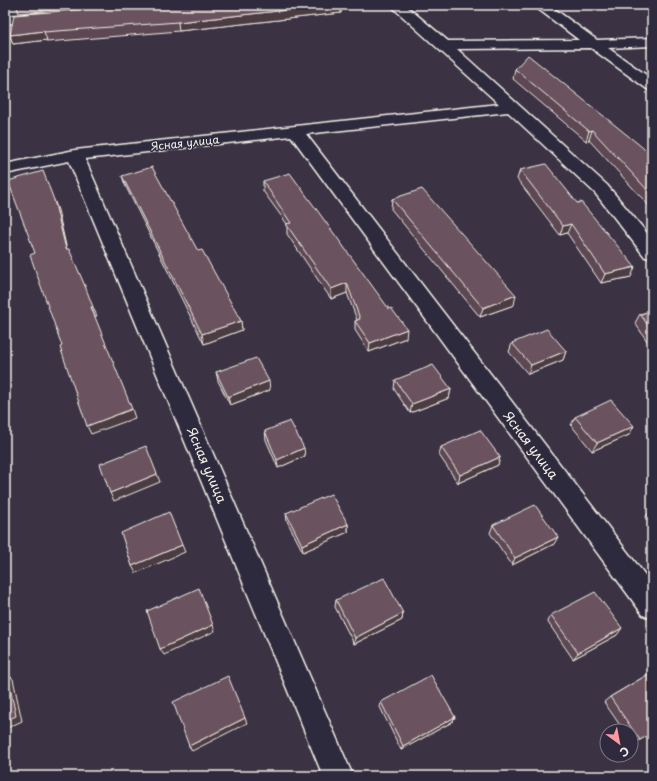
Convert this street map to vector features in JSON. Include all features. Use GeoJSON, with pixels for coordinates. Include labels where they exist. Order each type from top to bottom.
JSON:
{"type":"FeatureCollection","features":[{"type":"Feature","properties":{"kind":"street"},"geometry":{"type":"LineString","coordinates":[[396,5],[444,46],[601,189],[652,252]]}},
{"type":"Feature","properties":{"kind":"street"},"geometry":{"type":"LineString","coordinates":[[540,5],[652,86]]}},
{"type":"Feature","properties":{"kind":"street"},"geometry":{"type":"LineString","coordinates":[[5,20],[60,15]]}},
{"type":"Feature","properties":{"kind":"street"},"geometry":{"type":"LineString","coordinates":[[444,46],[652,42]]}},
{"type":"Feature","properties":{"kind":"street","name":"Ясная улица"},"geometry":{"type":"LineString","coordinates":[[5,169],[75,155],[511,107]]}},
{"type":"Feature","properties":{"kind":"street","name":"Ясная улица"},"geometry":{"type":"LineString","coordinates":[[295,130],[652,606]]}},
{"type":"Feature","properties":{"kind":"street","name":"Ясная улица"},"geometry":{"type":"LineString","coordinates":[[75,155],[338,776]]}},
{"type":"Feature","properties":{"kind":"building"},"geometry":{"type":"Polygon","coordinates":[[[134,5],[333,5],[178,22],[44,31],[10,35],[14,15],[134,5]]]}},
{"type":"Feature","properties":{"kind":"building"},"geometry":{"type":"Polygon","coordinates":[[[528,55],[642,147],[652,157],[652,195],[592,130],[589,131],[515,69],[528,55]]]}},
{"type":"Feature","properties":{"kind":"building"},"geometry":{"type":"Polygon","coordinates":[[[546,164],[577,203],[581,202],[635,267],[605,274],[571,224],[563,226],[520,170],[546,164]]]}},
{"type":"Feature","properties":{"kind":"building"},"geometry":{"type":"Polygon","coordinates":[[[152,167],[198,251],[202,250],[241,321],[202,334],[122,176],[152,167]]]}},
{"type":"Feature","properties":{"kind":"building"},"geometry":{"type":"Polygon","coordinates":[[[43,171],[54,200],[66,249],[69,249],[85,286],[93,307],[91,307],[132,409],[87,426],[60,347],[62,346],[30,255],[35,253],[8,181],[43,171]]]}},
{"type":"Feature","properties":{"kind":"building"},"geometry":{"type":"Polygon","coordinates":[[[290,173],[389,309],[391,308],[407,329],[370,343],[355,321],[360,319],[347,283],[331,289],[286,224],[291,223],[263,181],[290,173]]]}},
{"type":"Feature","properties":{"kind":"building"},"geometry":{"type":"Polygon","coordinates":[[[422,189],[516,295],[483,308],[392,199],[422,189]]]}},
{"type":"Feature","properties":{"kind":"building"},"geometry":{"type":"Polygon","coordinates":[[[652,311],[652,331],[640,314],[652,311]]]}},
{"type":"Feature","properties":{"kind":"building"},"geometry":{"type":"Polygon","coordinates":[[[547,329],[566,351],[531,365],[512,343],[547,329]]]}},
{"type":"Feature","properties":{"kind":"building"},"geometry":{"type":"Polygon","coordinates":[[[256,358],[269,381],[228,397],[216,372],[256,358]]]}},
{"type":"Feature","properties":{"kind":"building"},"geometry":{"type":"Polygon","coordinates":[[[433,365],[451,389],[412,404],[395,380],[433,365]]]}},
{"type":"Feature","properties":{"kind":"building"},"geometry":{"type":"Polygon","coordinates":[[[611,400],[634,426],[597,443],[575,417],[611,400]]]}},
{"type":"Feature","properties":{"kind":"building"},"geometry":{"type":"Polygon","coordinates":[[[290,421],[304,448],[277,460],[265,431],[290,421]]]}},
{"type":"Feature","properties":{"kind":"building"},"geometry":{"type":"Polygon","coordinates":[[[480,430],[500,457],[460,475],[441,447],[480,430]]]}},
{"type":"Feature","properties":{"kind":"building"},"geometry":{"type":"Polygon","coordinates":[[[146,446],[157,474],[110,493],[100,464],[146,446]]]}},
{"type":"Feature","properties":{"kind":"building"},"geometry":{"type":"Polygon","coordinates":[[[331,494],[348,524],[302,545],[286,513],[331,494]]]}},
{"type":"Feature","properties":{"kind":"building"},"geometry":{"type":"Polygon","coordinates":[[[535,505],[558,537],[515,558],[493,525],[535,505]]]}},
{"type":"Feature","properties":{"kind":"building"},"geometry":{"type":"Polygon","coordinates":[[[169,512],[182,545],[132,566],[121,533],[169,512]]]}},
{"type":"Feature","properties":{"kind":"building"},"geometry":{"type":"Polygon","coordinates":[[[384,578],[403,613],[355,638],[336,600],[384,578]]]}},
{"type":"Feature","properties":{"kind":"building"},"geometry":{"type":"Polygon","coordinates":[[[199,588],[213,625],[160,649],[147,611],[199,588]]]}},
{"type":"Feature","properties":{"kind":"building"},"geometry":{"type":"Polygon","coordinates":[[[595,592],[622,628],[578,653],[551,615],[595,592]]]}},
{"type":"Feature","properties":{"kind":"building"},"geometry":{"type":"Polygon","coordinates":[[[652,672],[652,733],[640,740],[639,723],[628,723],[610,697],[652,672]]]}},
{"type":"Feature","properties":{"kind":"building"},"geometry":{"type":"Polygon","coordinates":[[[7,673],[16,716],[5,721],[5,674],[7,673]]]}},
{"type":"Feature","properties":{"kind":"building"},"geometry":{"type":"Polygon","coordinates":[[[431,675],[455,717],[403,746],[381,702],[431,675]]]}},
{"type":"Feature","properties":{"kind":"building"},"geometry":{"type":"Polygon","coordinates":[[[228,676],[245,718],[189,746],[173,702],[228,676]]]}}]}
